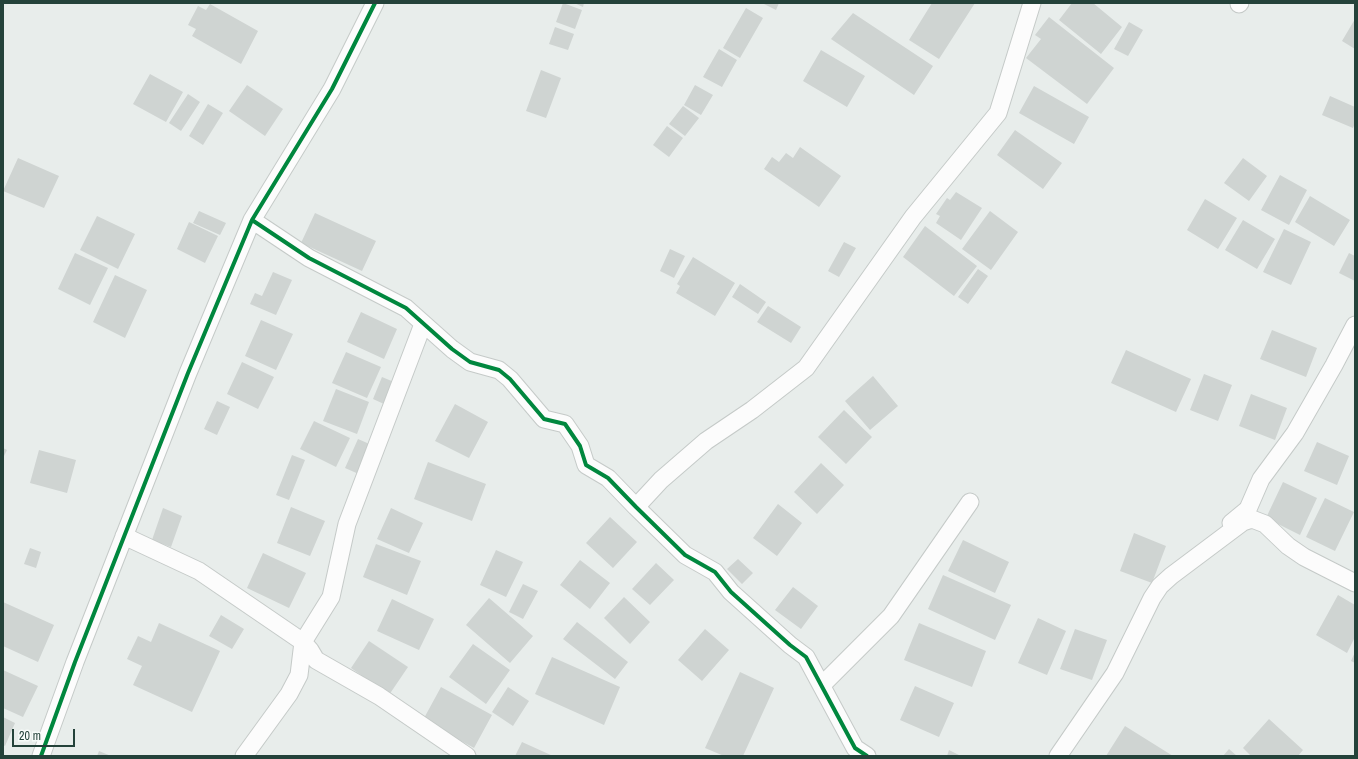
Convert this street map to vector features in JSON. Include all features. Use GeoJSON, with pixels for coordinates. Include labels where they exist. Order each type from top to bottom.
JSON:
{"type":"FeatureCollection","features":[{"type":"Feature","properties":{"kind":"street"},"geometry":{"type":"LineString","coordinates":[[41,756],[75,662],[188,373],[252,220],[332,89],[375,3]]}},
{"type":"Feature","properties":{"kind":"street"},"geometry":{"type":"LineString","coordinates":[[636,507],[661,480],[706,441],[752,410],[806,368],[913,217],[998,113],[1032,3]]}},
{"type":"Feature","properties":{"kind":"street"},"geometry":{"type":"LineString","coordinates":[[252,220],[309,258],[406,308],[422,324],[470,362],[499,370],[510,379],[544,419],[565,424],[580,446],[586,465],[608,478],[685,555],[715,572],[731,592],[790,645],[806,657],[858,753]]}},
{"type":"Feature","properties":{"kind":"street"},"geometry":{"type":"LineString","coordinates":[[244,756],[289,694],[299,675],[303,642],[331,597],[347,524],[422,324]]}},
{"type":"Feature","properties":{"kind":"street"},"geometry":{"type":"LineString","coordinates":[[1058,756],[1115,673],[1152,598],[1160,586],[1248,509],[1261,479],[1295,432],[1334,365],[1355,324]]}},
{"type":"Feature","properties":{"kind":"street"},"geometry":{"type":"LineString","coordinates":[[822,685],[891,616],[970,502]]}},
{"type":"Feature","properties":{"kind":"street"},"geometry":{"type":"LineString","coordinates":[[1170,576],[1243,522],[1252,519],[1265,524],[1288,546],[1304,557],[1355,583]]}},
{"type":"Feature","properties":{"kind":"street"},"geometry":{"type":"LineString","coordinates":[[124,536],[199,571],[303,642],[316,660],[379,696],[467,756]]}},
{"type":"Feature","properties":{"kind":"building"},"geometry":{"type":"Polygon","coordinates":[[[563,3],[582,10],[575,29],[556,22],[563,3]]]}},
{"type":"Feature","properties":{"kind":"building"},"geometry":{"type":"Polygon","coordinates":[[[574,3],[584,3],[583,7],[574,3]]]}},
{"type":"Feature","properties":{"kind":"building"},"geometry":{"type":"Polygon","coordinates":[[[762,3],[779,3],[776,10],[762,3]]]}},
{"type":"Feature","properties":{"kind":"building"},"geometry":{"type":"Polygon","coordinates":[[[932,3],[975,3],[939,59],[909,40],[932,3]]]}},
{"type":"Feature","properties":{"kind":"building"},"geometry":{"type":"Polygon","coordinates":[[[1072,3],[1093,3],[1122,27],[1101,54],[1059,20],[1072,3]]]}},
{"type":"Feature","properties":{"kind":"building"},"geometry":{"type":"Polygon","coordinates":[[[210,4],[258,31],[241,64],[192,36],[196,29],[188,25],[198,6],[206,10],[210,4]]]}},
{"type":"Feature","properties":{"kind":"building"},"geometry":{"type":"Polygon","coordinates":[[[746,8],[763,18],[740,58],[723,48],[746,8]]]}},
{"type":"Feature","properties":{"kind":"building"},"geometry":{"type":"Polygon","coordinates":[[[853,13],[933,66],[914,95],[831,39],[853,13]]]}},
{"type":"Feature","properties":{"kind":"building"},"geometry":{"type":"Polygon","coordinates":[[[1049,17],[1114,68],[1087,104],[1026,58],[1041,39],[1035,35],[1049,17]]]}},
{"type":"Feature","properties":{"kind":"building"},"geometry":{"type":"Polygon","coordinates":[[[1355,19],[1355,49],[1342,41],[1355,19]]]}},
{"type":"Feature","properties":{"kind":"building"},"geometry":{"type":"Polygon","coordinates":[[[1129,22],[1143,30],[1128,56],[1114,49],[1129,22]]]}},
{"type":"Feature","properties":{"kind":"building"},"geometry":{"type":"Polygon","coordinates":[[[555,27],[574,34],[568,50],[549,44],[555,27]]]}},
{"type":"Feature","properties":{"kind":"building"},"geometry":{"type":"Polygon","coordinates":[[[719,49],[737,60],[722,87],[703,77],[719,49]]]}},
{"type":"Feature","properties":{"kind":"building"},"geometry":{"type":"Polygon","coordinates":[[[821,50],[865,76],[847,107],[803,81],[821,50]]]}},
{"type":"Feature","properties":{"kind":"building"},"geometry":{"type":"Polygon","coordinates":[[[541,70],[561,78],[546,118],[526,111],[541,70]]]}},
{"type":"Feature","properties":{"kind":"building"},"geometry":{"type":"Polygon","coordinates":[[[150,74],[183,92],[166,122],[133,104],[150,74]]]}},
{"type":"Feature","properties":{"kind":"building"},"geometry":{"type":"Polygon","coordinates":[[[247,85],[283,109],[265,136],[229,111],[247,85]]]}},
{"type":"Feature","properties":{"kind":"building"},"geometry":{"type":"Polygon","coordinates":[[[695,85],[713,95],[701,115],[684,105],[695,85]]]}},
{"type":"Feature","properties":{"kind":"building"},"geometry":{"type":"Polygon","coordinates":[[[1034,86],[1089,117],[1074,144],[1019,113],[1034,86]]]}},
{"type":"Feature","properties":{"kind":"building"},"geometry":{"type":"Polygon","coordinates":[[[188,94],[200,102],[181,131],[169,123],[188,94]]]}},
{"type":"Feature","properties":{"kind":"building"},"geometry":{"type":"Polygon","coordinates":[[[1330,96],[1355,107],[1355,123],[1353,128],[1322,115],[1330,96]]]}},
{"type":"Feature","properties":{"kind":"building"},"geometry":{"type":"Polygon","coordinates":[[[208,104],[223,113],[203,145],[189,136],[208,104]]]}},
{"type":"Feature","properties":{"kind":"building"},"geometry":{"type":"Polygon","coordinates":[[[683,106],[699,118],[685,136],[669,124],[683,106]]]}},
{"type":"Feature","properties":{"kind":"building"},"geometry":{"type":"Polygon","coordinates":[[[667,126],[683,138],[669,157],[653,145],[667,126]]]}},
{"type":"Feature","properties":{"kind":"building"},"geometry":{"type":"Polygon","coordinates":[[[1015,130],[1062,163],[1043,189],[997,155],[1015,130]]]}},
{"type":"Feature","properties":{"kind":"building"},"geometry":{"type":"Polygon","coordinates":[[[800,147],[841,176],[819,207],[764,169],[772,157],[779,162],[786,153],[793,158],[800,147]]]}},
{"type":"Feature","properties":{"kind":"building"},"geometry":{"type":"Polygon","coordinates":[[[18,158],[59,176],[44,208],[3,191],[18,158]]]}},
{"type":"Feature","properties":{"kind":"building"},"geometry":{"type":"Polygon","coordinates":[[[1243,158],[1267,176],[1249,201],[1224,183],[1243,158]]]}},
{"type":"Feature","properties":{"kind":"building"},"geometry":{"type":"Polygon","coordinates":[[[1280,175],[1307,190],[1289,225],[1261,210],[1280,175]]]}},
{"type":"Feature","properties":{"kind":"building"},"geometry":{"type":"Polygon","coordinates":[[[956,192],[982,208],[961,240],[936,223],[940,216],[936,214],[947,198],[950,200],[956,192]]]}},
{"type":"Feature","properties":{"kind":"building"},"geometry":{"type":"Polygon","coordinates":[[[1310,196],[1350,220],[1334,246],[1295,222],[1310,196]]]}},
{"type":"Feature","properties":{"kind":"building"},"geometry":{"type":"Polygon","coordinates":[[[1205,199],[1237,218],[1218,249],[1187,230],[1205,199]]]}},
{"type":"Feature","properties":{"kind":"building"},"geometry":{"type":"Polygon","coordinates":[[[199,211],[226,223],[220,235],[193,223],[199,211]]]}},
{"type":"Feature","properties":{"kind":"building"},"geometry":{"type":"Polygon","coordinates":[[[990,211],[1018,232],[991,270],[962,249],[990,211]]]}},
{"type":"Feature","properties":{"kind":"building"},"geometry":{"type":"Polygon","coordinates":[[[315,213],[376,241],[362,271],[301,243],[315,213]]]}},
{"type":"Feature","properties":{"kind":"building"},"geometry":{"type":"Polygon","coordinates":[[[97,216],[135,234],[118,269],[80,250],[97,216]]]}},
{"type":"Feature","properties":{"kind":"building"},"geometry":{"type":"Polygon","coordinates":[[[1243,220],[1275,239],[1257,269],[1225,250],[1243,220]]]}},
{"type":"Feature","properties":{"kind":"building"},"geometry":{"type":"Polygon","coordinates":[[[189,222],[218,236],[205,263],[177,249],[189,222]]]}},
{"type":"Feature","properties":{"kind":"building"},"geometry":{"type":"Polygon","coordinates":[[[925,226],[977,266],[954,296],[903,257],[925,226]]]}},
{"type":"Feature","properties":{"kind":"building"},"geometry":{"type":"Polygon","coordinates":[[[1284,229],[1311,242],[1291,285],[1263,272],[1284,229]]]}},
{"type":"Feature","properties":{"kind":"building"},"geometry":{"type":"Polygon","coordinates":[[[844,242],[856,248],[839,277],[828,271],[844,242]]]}},
{"type":"Feature","properties":{"kind":"building"},"geometry":{"type":"Polygon","coordinates":[[[670,249],[685,256],[674,278],[660,271],[670,249]]]}},
{"type":"Feature","properties":{"kind":"building"},"geometry":{"type":"Polygon","coordinates":[[[75,253],[108,268],[90,305],[58,289],[75,253]]]}},
{"type":"Feature","properties":{"kind":"building"},"geometry":{"type":"Polygon","coordinates":[[[1349,253],[1355,256],[1355,281],[1339,273],[1349,253]]]}},
{"type":"Feature","properties":{"kind":"building"},"geometry":{"type":"Polygon","coordinates":[[[693,257],[735,283],[715,316],[676,293],[680,286],[677,284],[693,257]]]}},
{"type":"Feature","properties":{"kind":"building"},"geometry":{"type":"Polygon","coordinates":[[[978,269],[988,276],[968,304],[958,297],[978,269]]]}},
{"type":"Feature","properties":{"kind":"building"},"geometry":{"type":"Polygon","coordinates":[[[273,272],[292,280],[276,315],[250,304],[255,293],[262,296],[273,272]]]}},
{"type":"Feature","properties":{"kind":"building"},"geometry":{"type":"Polygon","coordinates":[[[115,275],[147,290],[125,338],[93,322],[115,275]]]}},
{"type":"Feature","properties":{"kind":"building"},"geometry":{"type":"Polygon","coordinates":[[[740,284],[766,302],[758,314],[732,297],[740,284]]]}},
{"type":"Feature","properties":{"kind":"building"},"geometry":{"type":"Polygon","coordinates":[[[768,306],[801,327],[791,343],[757,322],[768,306]]]}},
{"type":"Feature","properties":{"kind":"building"},"geometry":{"type":"Polygon","coordinates":[[[361,312],[397,329],[384,359],[347,342],[361,312]]]}},
{"type":"Feature","properties":{"kind":"building"},"geometry":{"type":"Polygon","coordinates":[[[261,320],[293,334],[276,370],[245,356],[261,320]]]}},
{"type":"Feature","properties":{"kind":"building"},"geometry":{"type":"Polygon","coordinates":[[[1272,330],[1317,348],[1306,377],[1260,359],[1272,330]]]}},
{"type":"Feature","properties":{"kind":"building"},"geometry":{"type":"Polygon","coordinates":[[[1126,350],[1191,379],[1176,412],[1111,383],[1126,350]]]}},
{"type":"Feature","properties":{"kind":"building"},"geometry":{"type":"Polygon","coordinates":[[[346,352],[381,367],[367,398],[332,383],[346,352]]]}},
{"type":"Feature","properties":{"kind":"building"},"geometry":{"type":"Polygon","coordinates":[[[242,362],[274,377],[258,409],[227,394],[242,362]]]}},
{"type":"Feature","properties":{"kind":"building"},"geometry":{"type":"Polygon","coordinates":[[[1204,374],[1232,385],[1218,421],[1190,410],[1204,374]]]}},
{"type":"Feature","properties":{"kind":"building"},"geometry":{"type":"Polygon","coordinates":[[[873,376],[898,406],[870,430],[845,401],[873,376]]]}},
{"type":"Feature","properties":{"kind":"building"},"geometry":{"type":"Polygon","coordinates":[[[382,377],[394,382],[384,404],[373,399],[382,377]]]}},
{"type":"Feature","properties":{"kind":"building"},"geometry":{"type":"Polygon","coordinates":[[[336,389],[369,402],[357,434],[323,421],[336,389]]]}},
{"type":"Feature","properties":{"kind":"building"},"geometry":{"type":"Polygon","coordinates":[[[1251,394],[1287,408],[1275,440],[1239,426],[1251,394]]]}},
{"type":"Feature","properties":{"kind":"building"},"geometry":{"type":"Polygon","coordinates":[[[217,401],[230,407],[217,435],[204,429],[217,401]]]}},
{"type":"Feature","properties":{"kind":"building"},"geometry":{"type":"Polygon","coordinates":[[[455,404],[488,422],[469,458],[435,441],[455,404]]]}},
{"type":"Feature","properties":{"kind":"building"},"geometry":{"type":"Polygon","coordinates":[[[844,410],[872,437],[846,464],[818,437],[844,410]]]}},
{"type":"Feature","properties":{"kind":"building"},"geometry":{"type":"Polygon","coordinates":[[[314,421],[350,438],[336,467],[300,449],[314,421]]]}},
{"type":"Feature","properties":{"kind":"building"},"geometry":{"type":"Polygon","coordinates":[[[358,439],[374,446],[361,475],[345,468],[358,439]]]}},
{"type":"Feature","properties":{"kind":"building"},"geometry":{"type":"Polygon","coordinates":[[[1317,442],[1349,456],[1337,485],[1304,471],[1317,442]]]}},
{"type":"Feature","properties":{"kind":"building"},"geometry":{"type":"Polygon","coordinates":[[[3,448],[7,450],[3,458],[3,448]]]}},
{"type":"Feature","properties":{"kind":"building"},"geometry":{"type":"Polygon","coordinates":[[[39,450],[76,460],[67,493],[30,483],[39,450]]]}},
{"type":"Feature","properties":{"kind":"building"},"geometry":{"type":"Polygon","coordinates":[[[292,455],[305,460],[289,500],[276,495],[292,455]]]}},
{"type":"Feature","properties":{"kind":"building"},"geometry":{"type":"Polygon","coordinates":[[[428,462],[486,484],[472,521],[414,499],[428,462]]]}},
{"type":"Feature","properties":{"kind":"building"},"geometry":{"type":"Polygon","coordinates":[[[821,463],[844,485],[817,514],[794,492],[821,463]]]}},
{"type":"Feature","properties":{"kind":"building"},"geometry":{"type":"Polygon","coordinates":[[[1283,482],[1317,498],[1300,535],[1266,518],[1283,482]]]}},
{"type":"Feature","properties":{"kind":"building"},"geometry":{"type":"Polygon","coordinates":[[[1325,498],[1354,512],[1335,551],[1306,537],[1325,498]]]}},
{"type":"Feature","properties":{"kind":"building"},"geometry":{"type":"Polygon","coordinates":[[[778,504],[802,523],[777,556],[753,538],[778,504]]]}},
{"type":"Feature","properties":{"kind":"building"},"geometry":{"type":"Polygon","coordinates":[[[291,507],[325,521],[310,556],[277,543],[291,507]]]}},
{"type":"Feature","properties":{"kind":"building"},"geometry":{"type":"Polygon","coordinates":[[[163,508],[182,516],[171,547],[152,540],[163,508]]]}},
{"type":"Feature","properties":{"kind":"building"},"geometry":{"type":"Polygon","coordinates":[[[391,508],[423,523],[409,553],[377,539],[391,508]]]}},
{"type":"Feature","properties":{"kind":"building"},"geometry":{"type":"Polygon","coordinates":[[[610,517],[637,542],[613,568],[586,543],[610,517]]]}},
{"type":"Feature","properties":{"kind":"building"},"geometry":{"type":"Polygon","coordinates":[[[1134,533],[1166,546],[1152,583],[1120,571],[1134,533]]]}},
{"type":"Feature","properties":{"kind":"building"},"geometry":{"type":"Polygon","coordinates":[[[963,540],[1009,562],[995,593],[948,571],[963,540]]]}},
{"type":"Feature","properties":{"kind":"building"},"geometry":{"type":"Polygon","coordinates":[[[376,544],[421,561],[407,595],[363,577],[376,544]]]}},
{"type":"Feature","properties":{"kind":"building"},"geometry":{"type":"Polygon","coordinates":[[[30,548],[41,552],[36,568],[24,564],[30,548]]]}},
{"type":"Feature","properties":{"kind":"building"},"geometry":{"type":"Polygon","coordinates":[[[496,550],[523,562],[506,597],[480,585],[496,550]]]}},
{"type":"Feature","properties":{"kind":"building"},"geometry":{"type":"Polygon","coordinates":[[[263,553],[306,573],[289,608],[247,588],[263,553]]]}},
{"type":"Feature","properties":{"kind":"building"},"geometry":{"type":"Polygon","coordinates":[[[738,559],[753,573],[742,584],[727,569],[738,559]]]}},
{"type":"Feature","properties":{"kind":"building"},"geometry":{"type":"Polygon","coordinates":[[[580,560],[610,583],[590,609],[560,585],[580,560]]]}},
{"type":"Feature","properties":{"kind":"building"},"geometry":{"type":"Polygon","coordinates":[[[656,563],[674,580],[650,605],[632,589],[656,563]]]}},
{"type":"Feature","properties":{"kind":"building"},"geometry":{"type":"Polygon","coordinates":[[[943,575],[1011,605],[995,640],[928,609],[943,575]]]}},
{"type":"Feature","properties":{"kind":"building"},"geometry":{"type":"Polygon","coordinates":[[[523,584],[538,591],[523,619],[509,612],[523,584]]]}},
{"type":"Feature","properties":{"kind":"building"},"geometry":{"type":"Polygon","coordinates":[[[793,587],[818,606],[801,629],[775,610],[793,587]]]}},
{"type":"Feature","properties":{"kind":"building"},"geometry":{"type":"Polygon","coordinates":[[[1338,595],[1355,605],[1355,637],[1347,653],[1316,635],[1338,595]]]}},
{"type":"Feature","properties":{"kind":"building"},"geometry":{"type":"Polygon","coordinates":[[[624,597],[650,622],[630,644],[604,618],[624,597]]]}},
{"type":"Feature","properties":{"kind":"building"},"geometry":{"type":"Polygon","coordinates":[[[489,598],[533,636],[510,663],[466,625],[489,598]]]}},
{"type":"Feature","properties":{"kind":"building"},"geometry":{"type":"Polygon","coordinates":[[[392,599],[434,619],[419,650],[377,631],[392,599]]]}},
{"type":"Feature","properties":{"kind":"building"},"geometry":{"type":"Polygon","coordinates":[[[3,602],[54,625],[38,662],[3,646],[3,602]]]}},
{"type":"Feature","properties":{"kind":"building"},"geometry":{"type":"Polygon","coordinates":[[[221,615],[244,629],[232,649],[209,636],[221,615]]]}},
{"type":"Feature","properties":{"kind":"building"},"geometry":{"type":"Polygon","coordinates":[[[1038,618],[1066,631],[1047,675],[1018,663],[1038,618]]]}},
{"type":"Feature","properties":{"kind":"building"},"geometry":{"type":"Polygon","coordinates":[[[577,622],[628,662],[615,679],[563,639],[577,622]]]}},
{"type":"Feature","properties":{"kind":"building"},"geometry":{"type":"Polygon","coordinates":[[[159,623],[220,651],[192,712],[133,685],[142,666],[127,659],[138,636],[151,642],[159,623]]]}},
{"type":"Feature","properties":{"kind":"building"},"geometry":{"type":"Polygon","coordinates":[[[919,623],[986,651],[972,687],[904,660],[919,623]]]}},
{"type":"Feature","properties":{"kind":"building"},"geometry":{"type":"Polygon","coordinates":[[[705,629],[729,650],[702,681],[678,660],[705,629]]]}},
{"type":"Feature","properties":{"kind":"building"},"geometry":{"type":"Polygon","coordinates":[[[1075,629],[1107,640],[1092,680],[1060,669],[1075,629]]]}},
{"type":"Feature","properties":{"kind":"building"},"geometry":{"type":"Polygon","coordinates":[[[369,641],[408,667],[389,695],[351,668],[369,641]]]}},
{"type":"Feature","properties":{"kind":"building"},"geometry":{"type":"Polygon","coordinates":[[[473,644],[510,670],[486,704],[449,677],[473,644]]]}},
{"type":"Feature","properties":{"kind":"building"},"geometry":{"type":"Polygon","coordinates":[[[1355,652],[1355,663],[1351,661],[1355,652]]]}},
{"type":"Feature","properties":{"kind":"building"},"geometry":{"type":"Polygon","coordinates":[[[552,657],[620,687],[604,725],[535,694],[552,657]]]}},
{"type":"Feature","properties":{"kind":"building"},"geometry":{"type":"Polygon","coordinates":[[[3,670],[38,686],[23,717],[3,708],[3,670]]]}},
{"type":"Feature","properties":{"kind":"building"},"geometry":{"type":"Polygon","coordinates":[[[740,672],[774,688],[743,756],[724,756],[705,748],[740,672]]]}},
{"type":"Feature","properties":{"kind":"building"},"geometry":{"type":"Polygon","coordinates":[[[915,686],[954,703],[939,737],[900,720],[915,686]]]}},
{"type":"Feature","properties":{"kind":"building"},"geometry":{"type":"Polygon","coordinates":[[[441,687],[492,715],[474,748],[423,720],[441,687]]]}},
{"type":"Feature","properties":{"kind":"building"},"geometry":{"type":"Polygon","coordinates":[[[508,687],[529,701],[513,726],[492,712],[508,687]]]}},
{"type":"Feature","properties":{"kind":"building"},"geometry":{"type":"Polygon","coordinates":[[[3,717],[15,723],[5,746],[3,745],[3,717]]]}},
{"type":"Feature","properties":{"kind":"building"},"geometry":{"type":"Polygon","coordinates":[[[1269,719],[1303,750],[1298,756],[1251,756],[1243,748],[1269,719]]]}},
{"type":"Feature","properties":{"kind":"building"},"geometry":{"type":"Polygon","coordinates":[[[1125,726],[1173,756],[1106,756],[1125,726]]]}},
{"type":"Feature","properties":{"kind":"building"},"geometry":{"type":"Polygon","coordinates":[[[522,742],[553,756],[515,756],[522,742]]]}},
{"type":"Feature","properties":{"kind":"building"},"geometry":{"type":"Polygon","coordinates":[[[1229,749],[1237,756],[1223,756],[1229,749]]]}},
{"type":"Feature","properties":{"kind":"building"},"geometry":{"type":"Polygon","coordinates":[[[949,750],[961,756],[947,756],[949,750]]]}},
{"type":"Feature","properties":{"kind":"building"},"geometry":{"type":"Polygon","coordinates":[[[99,751],[111,756],[97,756],[99,751]]]}},
{"type":"Feature","properties":{"kind":"cycle path"},"geometry":{"type":"LineString","coordinates":[[41,756],[75,662],[188,373],[252,220],[332,89],[375,3]]}},
{"type":"Feature","properties":{"kind":"cycle path"},"geometry":{"type":"LineString","coordinates":[[252,220],[309,258],[406,308],[452,349],[470,362],[499,370],[510,379],[544,419],[565,424],[580,446],[586,465],[608,478],[685,555],[715,572],[731,592],[790,645],[806,657],[855,748],[867,756]]}}]}
